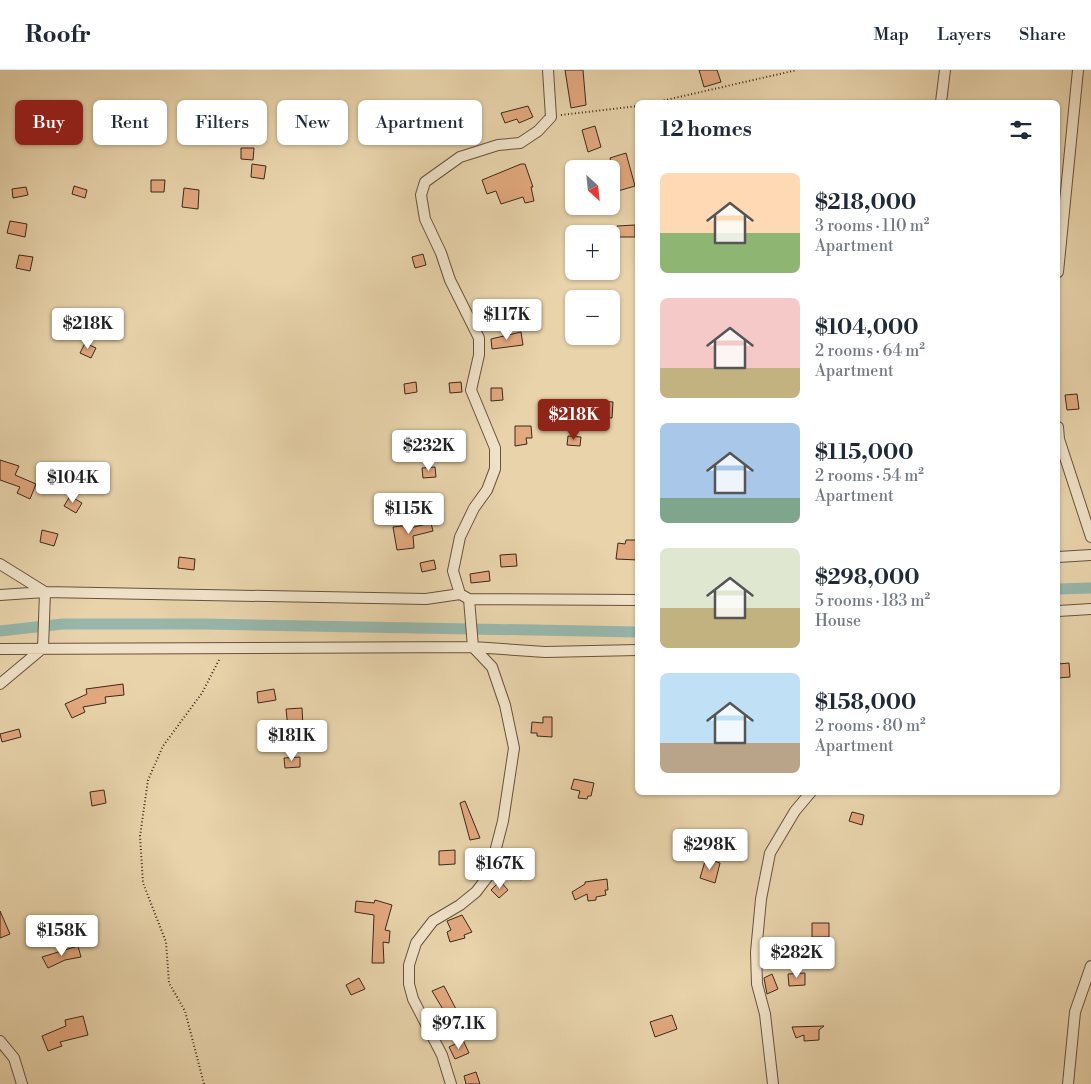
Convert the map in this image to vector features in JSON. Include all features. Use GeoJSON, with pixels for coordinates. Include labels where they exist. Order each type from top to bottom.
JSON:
{"type":"FeatureCollection","features":[{"type":"Feature","properties":{"kind":"street"},"geometry":{"type":"LineString","coordinates":[[451,1084],[442,1055],[413,999],[409,984],[408,965],[416,943],[432,921],[460,905],[476,892],[489,875],[503,821],[514,748],[505,706],[492,667],[473,647],[465,596],[452,571],[460,536],[474,508],[488,490],[495,469],[495,448],[471,390],[479,355],[479,338],[450,280],[442,253],[425,219],[421,195],[425,182],[460,157],[498,145],[520,143],[538,131],[551,117],[548,70]]}},
{"type":"Feature","properties":{"kind":"street"},"geometry":{"type":"LineString","coordinates":[[941,100],[945,70]]}},
{"type":"Feature","properties":{"kind":"street"},"geometry":{"type":"LineString","coordinates":[[1060,252],[1078,70]]}},
{"type":"Feature","properties":{"kind":"street"},"geometry":{"type":"LineString","coordinates":[[1060,443],[1091,537]]}},
{"type":"Feature","properties":{"kind":"street"},"geometry":{"type":"LineString","coordinates":[[1060,557],[1091,555]]}},
{"type":"Feature","properties":{"kind":"street"},"geometry":{"type":"LineString","coordinates":[[0,564],[45,598]]}},
{"type":"Feature","properties":{"kind":"street"},"geometry":{"type":"LineString","coordinates":[[0,595],[45,598],[426,599],[465,596],[635,600]]}},
{"type":"Feature","properties":{"kind":"street"},"geometry":{"type":"LineString","coordinates":[[0,684],[43,648],[45,598]]}},
{"type":"Feature","properties":{"kind":"street"},"geometry":{"type":"LineString","coordinates":[[1060,611],[1091,608]]}},
{"type":"Feature","properties":{"kind":"street"},"geometry":{"type":"LineString","coordinates":[[0,649],[473,647],[545,652],[635,650]]}},
{"type":"Feature","properties":{"kind":"street"},"geometry":{"type":"LineString","coordinates":[[774,1084],[765,1014],[756,984],[756,952],[762,899],[770,853],[795,811],[808,795]]}},
{"type":"Feature","properties":{"kind":"street"},"geometry":{"type":"LineString","coordinates":[[1068,1084],[1075,1012],[1091,966]]}},
{"type":"Feature","properties":{"kind":"street"},"geometry":{"type":"LineString","coordinates":[[0,1040],[14,1058],[22,1084]]}},
{"type":"Feature","properties":{"kind":"path"},"geometry":{"type":"LineString","coordinates":[[665,100],[797,70]]}},
{"type":"Feature","properties":{"kind":"path"},"geometry":{"type":"LineString","coordinates":[[551,117],[635,106]]}},
{"type":"Feature","properties":{"kind":"path"},"geometry":{"type":"LineString","coordinates":[[204,1084],[185,1011],[169,983],[166,942],[142,883],[140,836],[148,780],[163,746],[202,693],[226,647]]}},
{"type":"Feature","properties":{"kind":"building"},"geometry":{"type":"Polygon","coordinates":[[[565,70],[583,70],[586,105],[571,108],[565,70]]]}},
{"type":"Feature","properties":{"kind":"building"},"geometry":{"type":"Polygon","coordinates":[[[699,70],[717,70],[721,82],[704,87],[699,70]]]}},
{"type":"Feature","properties":{"kind":"building"},"geometry":{"type":"Polygon","coordinates":[[[528,106],[533,117],[519,123],[517,119],[505,123],[501,113],[528,106]]]}},
{"type":"Feature","properties":{"kind":"building"},"geometry":{"type":"Polygon","coordinates":[[[595,126],[601,147],[588,152],[582,130],[595,126]]]}},
{"type":"Feature","properties":{"kind":"building"},"geometry":{"type":"Polygon","coordinates":[[[241,148],[254,148],[253,160],[241,159],[241,148]]]}},
{"type":"Feature","properties":{"kind":"building"},"geometry":{"type":"Polygon","coordinates":[[[626,153],[635,186],[620,190],[620,160],[610,160],[610,158],[626,153]]]}},
{"type":"Feature","properties":{"kind":"building"},"geometry":{"type":"Polygon","coordinates":[[[252,164],[266,166],[264,179],[251,177],[252,164]]]}},
{"type":"Feature","properties":{"kind":"building"},"geometry":{"type":"Polygon","coordinates":[[[525,164],[533,187],[531,187],[534,201],[525,203],[523,197],[501,204],[496,191],[487,194],[482,180],[525,164]]]}},
{"type":"Feature","properties":{"kind":"building"},"geometry":{"type":"Polygon","coordinates":[[[151,180],[165,180],[164,192],[151,192],[151,180]]]}},
{"type":"Feature","properties":{"kind":"building"},"geometry":{"type":"Polygon","coordinates":[[[74,186],[87,190],[85,198],[72,194],[74,186]]]}},
{"type":"Feature","properties":{"kind":"building"},"geometry":{"type":"Polygon","coordinates":[[[26,187],[28,195],[13,198],[12,189],[26,187]]]}},
{"type":"Feature","properties":{"kind":"building"},"geometry":{"type":"Polygon","coordinates":[[[184,188],[199,190],[198,209],[182,207],[184,188]]]}},
{"type":"Feature","properties":{"kind":"building"},"geometry":{"type":"Polygon","coordinates":[[[10,221],[27,224],[25,237],[7,233],[10,221]]]}},
{"type":"Feature","properties":{"kind":"building"},"geometry":{"type":"Polygon","coordinates":[[[635,225],[635,237],[620,237],[620,226],[635,225]]]}},
{"type":"Feature","properties":{"kind":"building"},"geometry":{"type":"Polygon","coordinates":[[[423,254],[426,265],[415,268],[412,257],[423,254]]]}},
{"type":"Feature","properties":{"kind":"building"},"geometry":{"type":"Polygon","coordinates":[[[19,255],[33,257],[30,271],[16,268],[19,255]]]}},
{"type":"Feature","properties":{"kind":"building"},"geometry":{"type":"Polygon","coordinates":[[[521,332],[523,345],[492,349],[491,339],[521,332]]]}},
{"type":"Feature","properties":{"kind":"building"},"geometry":{"type":"Polygon","coordinates":[[[85,343],[96,348],[91,358],[80,353],[85,343]]]}},
{"type":"Feature","properties":{"kind":"building"},"geometry":{"type":"Polygon","coordinates":[[[416,382],[417,392],[405,394],[404,384],[416,382]]]}},
{"type":"Feature","properties":{"kind":"building"},"geometry":{"type":"Polygon","coordinates":[[[461,382],[462,392],[450,393],[449,383],[461,382]]]}},
{"type":"Feature","properties":{"kind":"building"},"geometry":{"type":"Polygon","coordinates":[[[491,388],[502,388],[503,400],[491,401],[491,388]]]}},
{"type":"Feature","properties":{"kind":"building"},"geometry":{"type":"Polygon","coordinates":[[[1077,394],[1079,409],[1067,410],[1065,395],[1077,394]]]}},
{"type":"Feature","properties":{"kind":"building"},"geometry":{"type":"Polygon","coordinates":[[[601,401],[613,402],[612,418],[600,417],[601,401]]]}},
{"type":"Feature","properties":{"kind":"building"},"geometry":{"type":"Polygon","coordinates":[[[515,426],[531,426],[532,438],[526,438],[527,444],[515,446],[515,426]]]}},
{"type":"Feature","properties":{"kind":"building"},"geometry":{"type":"Polygon","coordinates":[[[568,436],[581,437],[580,446],[567,445],[568,436]]]}},
{"type":"Feature","properties":{"kind":"building"},"geometry":{"type":"Polygon","coordinates":[[[0,460],[19,466],[15,475],[36,484],[30,499],[17,493],[20,487],[0,480],[0,460]]]}},
{"type":"Feature","properties":{"kind":"building"},"geometry":{"type":"Polygon","coordinates":[[[435,467],[436,477],[423,478],[422,468],[435,467]]]}},
{"type":"Feature","properties":{"kind":"building"},"geometry":{"type":"Polygon","coordinates":[[[70,496],[82,503],[76,513],[64,506],[70,496]]]}},
{"type":"Feature","properties":{"kind":"building"},"geometry":{"type":"Polygon","coordinates":[[[431,523],[433,531],[413,536],[414,548],[397,550],[393,527],[410,525],[410,528],[431,523]]]}},
{"type":"Feature","properties":{"kind":"building"},"geometry":{"type":"Polygon","coordinates":[[[42,530],[58,534],[54,546],[40,542],[42,530]]]}},
{"type":"Feature","properties":{"kind":"building"},"geometry":{"type":"Polygon","coordinates":[[[626,540],[635,540],[635,560],[616,559],[618,543],[625,544],[626,540]]]}},
{"type":"Feature","properties":{"kind":"building"},"geometry":{"type":"Polygon","coordinates":[[[516,554],[517,566],[501,567],[500,555],[516,554]]]}},
{"type":"Feature","properties":{"kind":"building"},"geometry":{"type":"Polygon","coordinates":[[[179,557],[195,559],[194,570],[178,568],[179,557]]]}},
{"type":"Feature","properties":{"kind":"building"},"geometry":{"type":"Polygon","coordinates":[[[434,560],[436,569],[422,572],[420,563],[434,560]]]}},
{"type":"Feature","properties":{"kind":"building"},"geometry":{"type":"Polygon","coordinates":[[[489,571],[490,581],[471,583],[470,574],[489,571]]]}},
{"type":"Feature","properties":{"kind":"building"},"geometry":{"type":"Polygon","coordinates":[[[1069,663],[1070,677],[1060,678],[1060,664],[1069,663]]]}},
{"type":"Feature","properties":{"kind":"building"},"geometry":{"type":"Polygon","coordinates":[[[123,684],[124,695],[105,697],[106,703],[83,707],[85,712],[72,718],[65,704],[87,694],[86,689],[123,684]]]}},
{"type":"Feature","properties":{"kind":"building"},"geometry":{"type":"Polygon","coordinates":[[[274,689],[276,700],[258,703],[257,692],[274,689]]]}},
{"type":"Feature","properties":{"kind":"building"},"geometry":{"type":"Polygon","coordinates":[[[302,708],[303,727],[288,728],[286,709],[302,708]]]}},
{"type":"Feature","properties":{"kind":"building"},"geometry":{"type":"Polygon","coordinates":[[[543,717],[552,717],[552,737],[537,736],[537,733],[531,733],[532,722],[543,723],[543,717]]]}},
{"type":"Feature","properties":{"kind":"building"},"geometry":{"type":"Polygon","coordinates":[[[19,729],[21,737],[2,742],[0,734],[19,729]]]}},
{"type":"Feature","properties":{"kind":"building"},"geometry":{"type":"Polygon","coordinates":[[[300,757],[300,767],[285,768],[284,758],[300,757]]]}},
{"type":"Feature","properties":{"kind":"building"},"geometry":{"type":"Polygon","coordinates":[[[574,779],[594,783],[591,796],[588,796],[587,799],[578,798],[580,791],[571,789],[574,779]]]}},
{"type":"Feature","properties":{"kind":"building"},"geometry":{"type":"Polygon","coordinates":[[[104,790],[106,803],[92,806],[90,792],[104,790]]]}},
{"type":"Feature","properties":{"kind":"building"},"geometry":{"type":"Polygon","coordinates":[[[465,801],[480,838],[470,840],[460,803],[465,801]]]}},
{"type":"Feature","properties":{"kind":"building"},"geometry":{"type":"Polygon","coordinates":[[[852,812],[864,815],[862,825],[849,821],[852,812]]]}},
{"type":"Feature","properties":{"kind":"building"},"geometry":{"type":"Polygon","coordinates":[[[455,850],[455,864],[439,865],[439,851],[455,850]]]}},
{"type":"Feature","properties":{"kind":"building"},"geometry":{"type":"Polygon","coordinates":[[[519,857],[528,875],[520,880],[509,863],[519,857]]]}},
{"type":"Feature","properties":{"kind":"building"},"geometry":{"type":"Polygon","coordinates":[[[706,858],[720,863],[715,883],[700,878],[706,858]]]}},
{"type":"Feature","properties":{"kind":"building"},"geometry":{"type":"Polygon","coordinates":[[[607,879],[608,890],[605,890],[606,895],[596,897],[596,900],[588,901],[587,894],[575,900],[572,892],[585,884],[585,882],[607,879]]]}},
{"type":"Feature","properties":{"kind":"building"},"geometry":{"type":"Polygon","coordinates":[[[500,881],[508,890],[499,898],[491,890],[500,881]]]}},
{"type":"Feature","properties":{"kind":"building"},"geometry":{"type":"Polygon","coordinates":[[[375,900],[392,905],[385,930],[390,931],[389,943],[383,942],[384,963],[372,963],[374,915],[355,912],[356,901],[374,903],[375,900]]]}},
{"type":"Feature","properties":{"kind":"building"},"geometry":{"type":"Polygon","coordinates":[[[0,911],[10,934],[0,938],[0,911]]]}},
{"type":"Feature","properties":{"kind":"building"},"geometry":{"type":"Polygon","coordinates":[[[462,915],[472,932],[464,935],[465,938],[450,942],[447,932],[451,930],[447,921],[462,915]]]}},
{"type":"Feature","properties":{"kind":"building"},"geometry":{"type":"Polygon","coordinates":[[[812,923],[829,923],[829,937],[812,937],[812,923]]]}},
{"type":"Feature","properties":{"kind":"building"},"geometry":{"type":"Polygon","coordinates":[[[78,946],[81,957],[65,960],[48,968],[42,957],[78,946]]]}},
{"type":"Feature","properties":{"kind":"building"},"geometry":{"type":"Polygon","coordinates":[[[805,973],[805,985],[789,986],[788,974],[805,973]]]}},
{"type":"Feature","properties":{"kind":"building"},"geometry":{"type":"Polygon","coordinates":[[[772,974],[778,989],[767,994],[764,978],[772,974]]]}},
{"type":"Feature","properties":{"kind":"building"},"geometry":{"type":"Polygon","coordinates":[[[359,978],[365,989],[351,995],[346,985],[359,978]]]}},
{"type":"Feature","properties":{"kind":"building"},"geometry":{"type":"Polygon","coordinates":[[[444,986],[457,1011],[447,1016],[432,991],[444,986]]]}},
{"type":"Feature","properties":{"kind":"building"},"geometry":{"type":"Polygon","coordinates":[[[672,1015],[677,1029],[655,1037],[650,1022],[672,1015]]]}},
{"type":"Feature","properties":{"kind":"building"},"geometry":{"type":"Polygon","coordinates":[[[83,1016],[88,1035],[60,1042],[62,1046],[48,1051],[42,1036],[66,1026],[65,1020],[83,1016]]]}},
{"type":"Feature","properties":{"kind":"building"},"geometry":{"type":"Polygon","coordinates":[[[824,1026],[819,1030],[819,1040],[804,1041],[804,1035],[796,1038],[792,1027],[824,1026]]]}},
{"type":"Feature","properties":{"kind":"building"},"geometry":{"type":"Polygon","coordinates":[[[463,1040],[469,1053],[455,1059],[449,1047],[463,1040]]]}},
{"type":"Feature","properties":{"kind":"building"},"geometry":{"type":"Polygon","coordinates":[[[476,1072],[480,1084],[466,1084],[464,1076],[476,1072]]]}},
{"type":"Feature","properties":{"kind":"waterway"},"geometry":{"type":"LineString","coordinates":[[1060,589],[1091,588]]}},
{"type":"Feature","properties":{"kind":"waterway"},"geometry":{"type":"LineString","coordinates":[[0,631],[63,624],[203,624],[635,632]]}}]}
